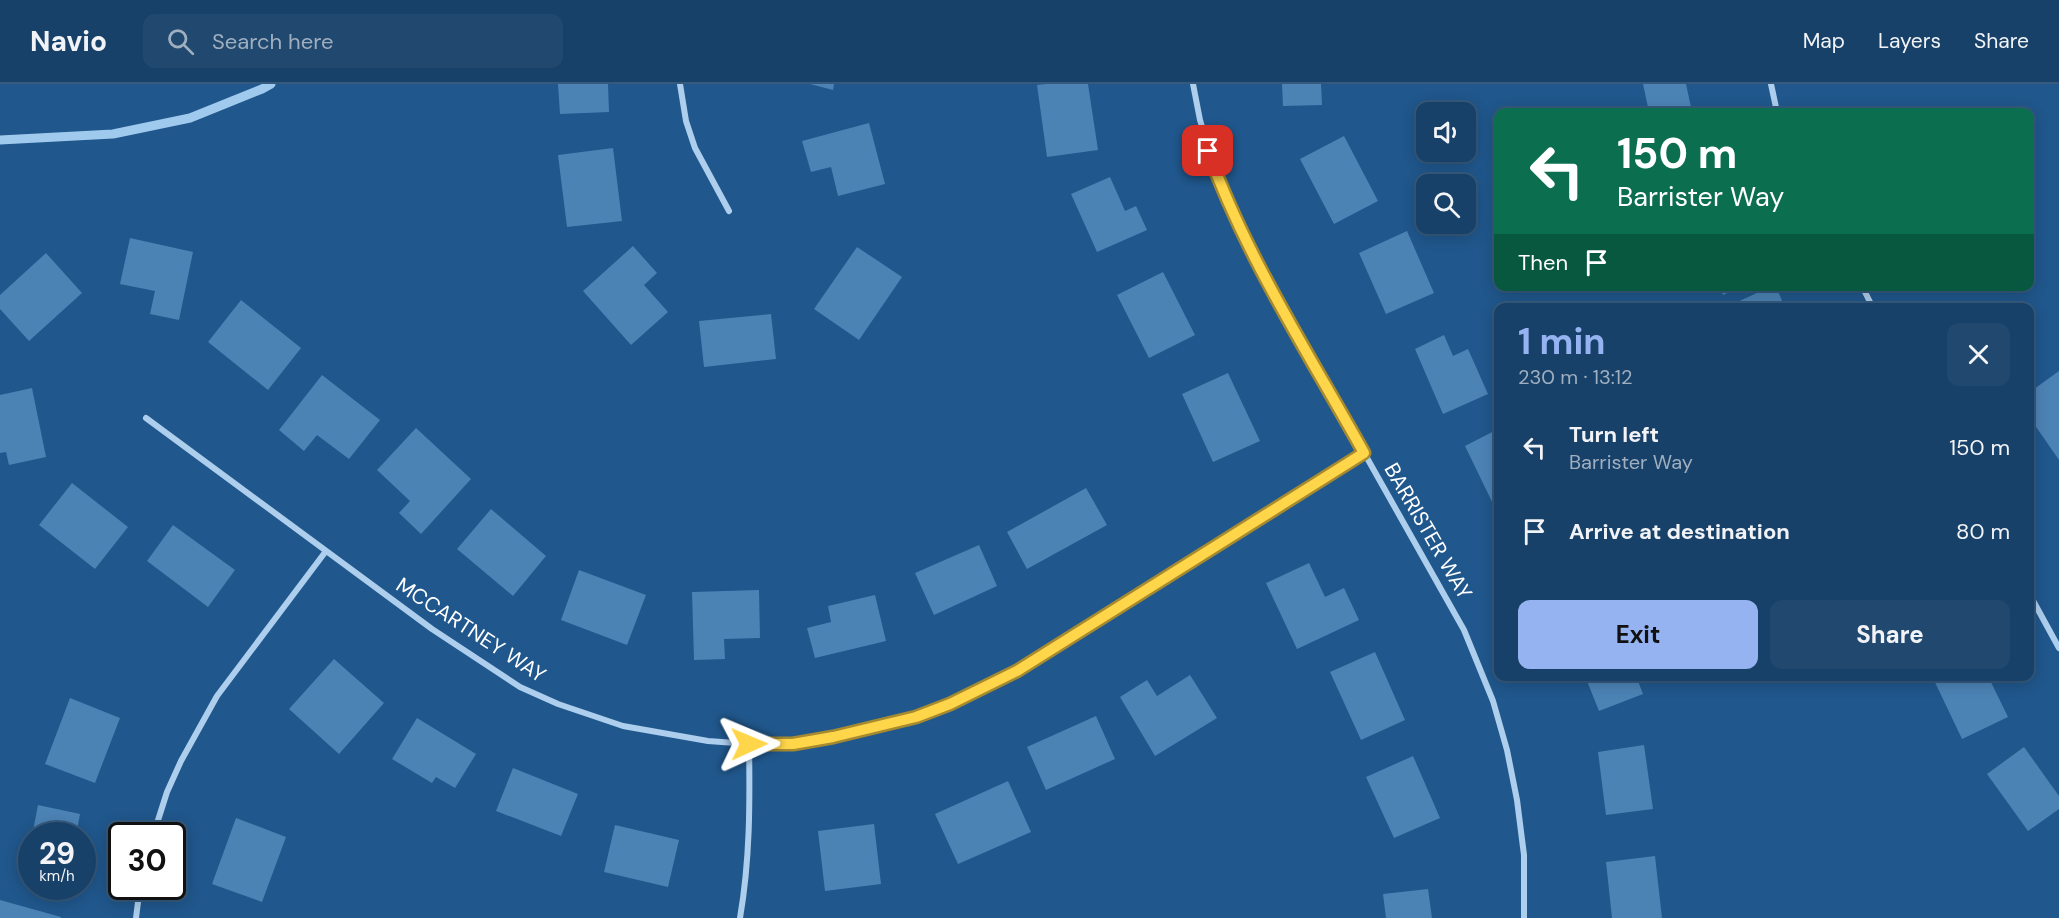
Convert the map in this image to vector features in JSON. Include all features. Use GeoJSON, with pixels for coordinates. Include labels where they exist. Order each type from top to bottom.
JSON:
{"type":"FeatureCollection","features":[{"type":"Feature","properties":{"kind":"street"},"geometry":{"type":"LineString","coordinates":[[680,84],[686,121],[695,148],[729,211]]}},
{"type":"Feature","properties":{"kind":"street","name":"BARRISTER WAY"},"geometry":{"type":"LineString","coordinates":[[1193,84],[1200,120],[1218,180],[1265,277],[1464,630],[1493,701],[1508,750],[1518,800],[1524,855],[1524,918]]}},
{"type":"Feature","properties":{"kind":"street"},"geometry":{"type":"LineString","coordinates":[[1771,84],[1777,108]]}},
{"type":"Feature","properties":{"kind":"street","name":"MCCARTNEY WAY"},"geometry":{"type":"LineString","coordinates":[[146,418],[432,629],[520,687],[558,704],[623,726],[675,736],[749,744],[793,744],[833,737],[916,717],[950,704],[1017,671],[1364,453]]}},
{"type":"Feature","properties":{"kind":"street"},"geometry":{"type":"LineString","coordinates":[[157,822],[167,792],[181,761],[217,696],[326,551]]}},
{"type":"Feature","properties":{"kind":"street"},"geometry":{"type":"LineString","coordinates":[[2034,602],[2059,648]]}},
{"type":"Feature","properties":{"kind":"street"},"geometry":{"type":"LineString","coordinates":[[741,918],[750,837],[749,744]]}},
{"type":"Feature","properties":{"kind":"street"},"geometry":{"type":"LineString","coordinates":[[136,918],[138,900]]}},
{"type":"Feature","properties":{"kind":"building"},"geometry":{"type":"Polygon","coordinates":[[[558,84],[608,84],[609,112],[560,114],[558,84]]]}},
{"type":"Feature","properties":{"kind":"building"},"geometry":{"type":"Polygon","coordinates":[[[810,84],[834,84],[833,90],[810,84]]]}},
{"type":"Feature","properties":{"kind":"building"},"geometry":{"type":"Polygon","coordinates":[[[1088,84],[1098,150],[1047,157],[1037,85],[1088,84]]]}},
{"type":"Feature","properties":{"kind":"building"},"geometry":{"type":"Polygon","coordinates":[[[1282,84],[1321,84],[1322,105],[1283,106],[1282,84]]]}},
{"type":"Feature","properties":{"kind":"building"},"geometry":{"type":"Polygon","coordinates":[[[1643,84],[1686,84],[1691,108],[1648,108],[1643,84]]]}},
{"type":"Feature","properties":{"kind":"building"},"geometry":{"type":"Polygon","coordinates":[[[869,123],[885,184],[838,196],[831,167],[811,172],[802,141],[869,123]]]}},
{"type":"Feature","properties":{"kind":"building"},"geometry":{"type":"Polygon","coordinates":[[[1344,136],[1378,201],[1334,224],[1300,159],[1344,136]]]}},
{"type":"Feature","properties":{"kind":"building"},"geometry":{"type":"Polygon","coordinates":[[[613,148],[622,221],[567,227],[558,155],[613,148]]]}},
{"type":"Feature","properties":{"kind":"building"},"geometry":{"type":"Polygon","coordinates":[[[1110,177],[1125,211],[1136,206],[1147,230],[1097,252],[1071,194],[1110,177]]]}},
{"type":"Feature","properties":{"kind":"building"},"geometry":{"type":"Polygon","coordinates":[[[1407,231],[1434,293],[1386,314],[1359,253],[1407,231]]]}},
{"type":"Feature","properties":{"kind":"building"},"geometry":{"type":"Polygon","coordinates":[[[130,238],[193,252],[179,320],[150,314],[155,291],[120,284],[130,238]]]}},
{"type":"Feature","properties":{"kind":"building"},"geometry":{"type":"Polygon","coordinates":[[[633,246],[657,273],[644,285],[668,312],[631,345],[583,291],[633,246]]]}},
{"type":"Feature","properties":{"kind":"building"},"geometry":{"type":"Polygon","coordinates":[[[857,247],[902,277],[859,340],[814,309],[857,247]]]}},
{"type":"Feature","properties":{"kind":"building"},"geometry":{"type":"Polygon","coordinates":[[[46,253],[82,293],[29,341],[0,309],[0,295],[46,253]]]}},
{"type":"Feature","properties":{"kind":"building"},"geometry":{"type":"Polygon","coordinates":[[[1163,272],[1195,335],[1149,358],[1117,295],[1163,272]]]}},
{"type":"Feature","properties":{"kind":"building"},"geometry":{"type":"Polygon","coordinates":[[[1761,291],[1778,291],[1783,303],[1735,303],[1761,291]]]}},
{"type":"Feature","properties":{"kind":"building"},"geometry":{"type":"Polygon","coordinates":[[[241,300],[301,348],[268,390],[208,342],[241,300]]]}},
{"type":"Feature","properties":{"kind":"building"},"geometry":{"type":"Polygon","coordinates":[[[771,314],[776,359],[704,367],[699,321],[771,314]]]}},
{"type":"Feature","properties":{"kind":"building"},"geometry":{"type":"Polygon","coordinates":[[[1444,335],[1453,356],[1468,349],[1488,394],[1443,414],[1415,349],[1444,335]]]}},
{"type":"Feature","properties":{"kind":"building"},"geometry":{"type":"Polygon","coordinates":[[[2059,371],[2059,460],[2034,424],[2034,389],[2059,371]]]}},
{"type":"Feature","properties":{"kind":"building"},"geometry":{"type":"Polygon","coordinates":[[[1228,373],[1260,441],[1213,462],[1182,394],[1228,373]]]}},
{"type":"Feature","properties":{"kind":"building"},"geometry":{"type":"Polygon","coordinates":[[[322,375],[380,420],[349,459],[317,435],[304,451],[279,430],[322,375]]]}},
{"type":"Feature","properties":{"kind":"building"},"geometry":{"type":"Polygon","coordinates":[[[32,388],[46,457],[9,465],[6,452],[0,453],[0,395],[32,388]]]}},
{"type":"Feature","properties":{"kind":"building"},"geometry":{"type":"Polygon","coordinates":[[[416,428],[471,479],[421,534],[399,513],[410,501],[377,470],[416,428]]]}},
{"type":"Feature","properties":{"kind":"building"},"geometry":{"type":"Polygon","coordinates":[[[1494,431],[1494,506],[1465,446],[1494,431]]]}},
{"type":"Feature","properties":{"kind":"building"},"geometry":{"type":"Polygon","coordinates":[[[72,483],[128,527],[95,569],[39,525],[72,483]]]}},
{"type":"Feature","properties":{"kind":"building"},"geometry":{"type":"Polygon","coordinates":[[[1086,488],[1107,525],[1027,569],[1007,532],[1086,488]]]}},
{"type":"Feature","properties":{"kind":"building"},"geometry":{"type":"Polygon","coordinates":[[[491,509],[546,556],[513,596],[457,549],[491,509]]]}},
{"type":"Feature","properties":{"kind":"building"},"geometry":{"type":"Polygon","coordinates":[[[173,525],[235,570],[208,607],[147,561],[173,525]]]}},
{"type":"Feature","properties":{"kind":"building"},"geometry":{"type":"Polygon","coordinates":[[[979,545],[997,586],[934,615],[915,573],[979,545]]]}},
{"type":"Feature","properties":{"kind":"building"},"geometry":{"type":"Polygon","coordinates":[[[1309,563],[1325,597],[1344,588],[1359,620],[1297,649],[1266,583],[1309,563]]]}},
{"type":"Feature","properties":{"kind":"building"},"geometry":{"type":"Polygon","coordinates":[[[579,570],[646,595],[627,645],[561,620],[579,570]]]}},
{"type":"Feature","properties":{"kind":"building"},"geometry":{"type":"Polygon","coordinates":[[[759,590],[760,638],[724,639],[725,659],[694,660],[692,592],[759,590]]]}},
{"type":"Feature","properties":{"kind":"building"},"geometry":{"type":"Polygon","coordinates":[[[875,595],[886,641],[815,658],[807,628],[831,622],[828,606],[875,595]]]}},
{"type":"Feature","properties":{"kind":"building"},"geometry":{"type":"Polygon","coordinates":[[[1375,652],[1405,720],[1361,740],[1330,672],[1375,652]]]}},
{"type":"Feature","properties":{"kind":"building"},"geometry":{"type":"Polygon","coordinates":[[[334,659],[384,703],[339,754],[289,709],[334,659]]]}},
{"type":"Feature","properties":{"kind":"building"},"geometry":{"type":"Polygon","coordinates":[[[1190,675],[1217,718],[1155,756],[1120,697],[1147,680],[1157,696],[1190,675]]]}},
{"type":"Feature","properties":{"kind":"building"},"geometry":{"type":"Polygon","coordinates":[[[1587,681],[1638,681],[1643,694],[1599,711],[1587,681]]]}},
{"type":"Feature","properties":{"kind":"building"},"geometry":{"type":"Polygon","coordinates":[[[1934,681],[1990,681],[2008,717],[1962,739],[1934,681]]]}},
{"type":"Feature","properties":{"kind":"building"},"geometry":{"type":"Polygon","coordinates":[[[70,698],[120,718],[95,783],[45,764],[70,698]]]}},
{"type":"Feature","properties":{"kind":"building"},"geometry":{"type":"Polygon","coordinates":[[[1096,716],[1115,759],[1046,790],[1027,747],[1096,716]]]}},
{"type":"Feature","properties":{"kind":"building"},"geometry":{"type":"Polygon","coordinates":[[[417,718],[476,754],[455,788],[436,777],[432,783],[392,759],[417,718]]]}},
{"type":"Feature","properties":{"kind":"building"},"geometry":{"type":"Polygon","coordinates":[[[1644,745],[1653,809],[1606,815],[1598,752],[1644,745]]]}},
{"type":"Feature","properties":{"kind":"building"},"geometry":{"type":"Polygon","coordinates":[[[2024,747],[2059,796],[2059,809],[2028,831],[1987,774],[2024,747]]]}},
{"type":"Feature","properties":{"kind":"building"},"geometry":{"type":"Polygon","coordinates":[[[1413,756],[1440,818],[1394,838],[1366,777],[1413,756]]]}},
{"type":"Feature","properties":{"kind":"building"},"geometry":{"type":"Polygon","coordinates":[[[513,768],[578,794],[561,836],[496,811],[513,768]]]}},
{"type":"Feature","properties":{"kind":"building"},"geometry":{"type":"Polygon","coordinates":[[[1008,781],[1031,832],[958,864],[935,814],[1008,781]]]}},
{"type":"Feature","properties":{"kind":"building"},"geometry":{"type":"Polygon","coordinates":[[[38,805],[80,814],[79,822],[35,822],[38,805]]]}},
{"type":"Feature","properties":{"kind":"building"},"geometry":{"type":"Polygon","coordinates":[[[236,818],[286,837],[262,902],[212,884],[236,818]]]}},
{"type":"Feature","properties":{"kind":"building"},"geometry":{"type":"Polygon","coordinates":[[[874,824],[881,884],[825,891],[818,831],[874,824]]]}},
{"type":"Feature","properties":{"kind":"building"},"geometry":{"type":"Polygon","coordinates":[[[615,825],[679,840],[668,887],[604,872],[615,825]]]}},
{"type":"Feature","properties":{"kind":"building"},"geometry":{"type":"Polygon","coordinates":[[[1655,856],[1662,918],[1612,918],[1606,862],[1655,856]]]}},
{"type":"Feature","properties":{"kind":"building"},"geometry":{"type":"Polygon","coordinates":[[[1428,889],[1432,918],[1386,918],[1383,894],[1428,889]]]}},
{"type":"Feature","properties":{"kind":"building"},"geometry":{"type":"Polygon","coordinates":[[[0,900],[61,917],[61,918],[0,918],[0,900]]]}},
{"type":"Feature","properties":{"kind":"waterway"},"geometry":{"type":"LineString","coordinates":[[0,140],[113,134],[190,118],[271,84]]}},
{"type":"Feature","properties":{"kind":"route"},"geometry":{"type":"LineString","coordinates":[[749,744],[793,744],[833,737],[916,717],[950,704],[1017,671],[1364,453],[1265,277],[1218,180],[1208,151]]}}]}
